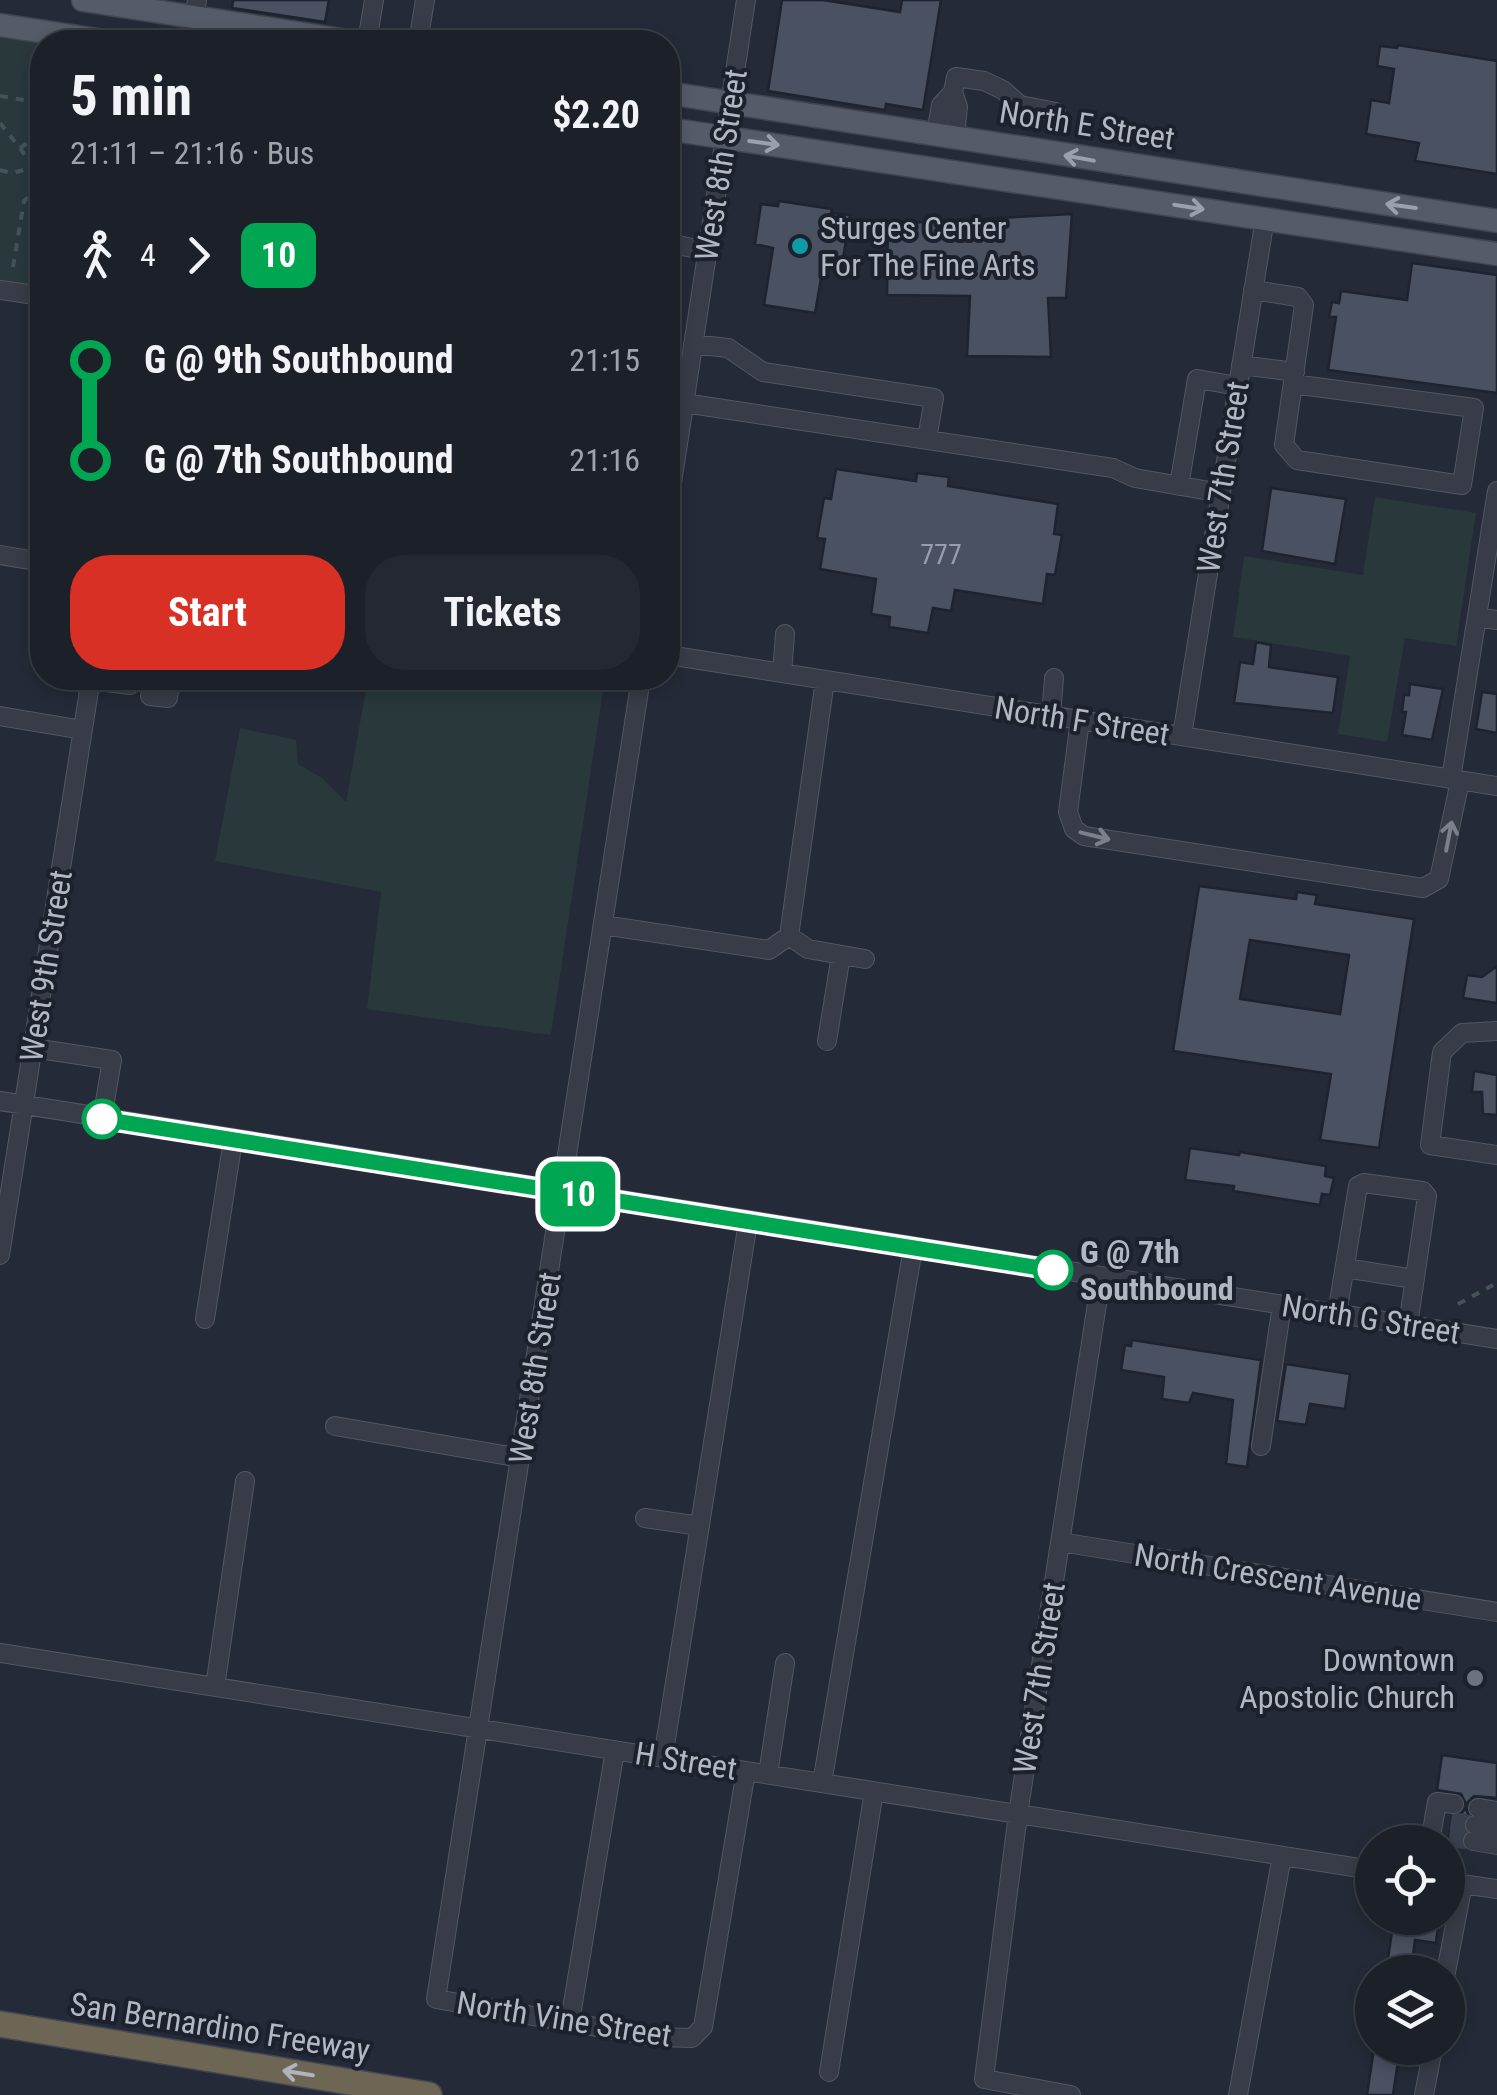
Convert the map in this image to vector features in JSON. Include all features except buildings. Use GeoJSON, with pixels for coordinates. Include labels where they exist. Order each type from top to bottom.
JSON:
{"type":"FeatureCollection","features":[{"type":"Feature","properties":{"kind":"highway","name":"San Bernardino Freeway"},"geometry":{"type":"LineString","coordinates":[[0,2024],[429,2095]]}},
{"type":"Feature","properties":{"kind":"main road"},"geometry":{"type":"LineString","coordinates":[[83,0],[195,9],[297,30]]}},
{"type":"Feature","properties":{"kind":"main road"},"geometry":{"type":"LineString","coordinates":[[0,24],[37,30]]}},
{"type":"Feature","properties":{"kind":"main road","name":"North E Street"},"geometry":{"type":"LineString","coordinates":[[680,95],[1497,221]]}},
{"type":"Feature","properties":{"kind":"main road","name":"North E Street"},"geometry":{"type":"LineString","coordinates":[[680,132],[1497,254]]}},
{"type":"Feature","properties":{"kind":"street"},"geometry":{"type":"LineString","coordinates":[[369,30],[374,0]]}},
{"type":"Feature","properties":{"kind":"street"},"geometry":{"type":"LineString","coordinates":[[420,30],[425,0]]}},
{"type":"Feature","properties":{"kind":"street","name":"West 8th Street"},"geometry":{"type":"LineString","coordinates":[[680,430],[746,0]]}},
{"type":"Feature","properties":{"kind":"street"},"geometry":{"type":"LineString","coordinates":[[945,135],[958,108],[953,92],[956,77],[984,81],[1020,105],[1056,112]]}},
{"type":"Feature","properties":{"kind":"street","name":"West 7th Street"},"geometry":{"type":"LineString","coordinates":[[1182,736],[1265,218]]}},
{"type":"Feature","properties":{"kind":"street"},"geometry":{"type":"LineString","coordinates":[[680,244],[708,250]]}},
{"type":"Feature","properties":{"kind":"street"},"geometry":{"type":"LineString","coordinates":[[0,290],[30,294]]}},
{"type":"Feature","properties":{"kind":"street"},"geometry":{"type":"LineString","coordinates":[[1241,365],[1294,378],[1474,408],[1462,486],[1297,460],[1284,446],[1294,378],[1304,304],[1298,297],[1253,290]]}},
{"type":"Feature","properties":{"kind":"street"},"geometry":{"type":"LineString","coordinates":[[693,344],[728,348],[763,372],[934,398],[927,440]]}},
{"type":"Feature","properties":{"kind":"street"},"geometry":{"type":"LineString","coordinates":[[1179,486],[1197,379],[1238,386]]}},
{"type":"Feature","properties":{"kind":"street"},"geometry":{"type":"LineString","coordinates":[[684,403],[1113,468],[1135,478],[1221,493]]}},
{"type":"Feature","properties":{"kind":"street"},"geometry":{"type":"LineString","coordinates":[[1080,720],[1068,812],[1074,829],[1084,836],[1423,888],[1439,879],[1497,491]]}},
{"type":"Feature","properties":{"kind":"street"},"geometry":{"type":"LineString","coordinates":[[0,555],[30,560]]}},
{"type":"Feature","properties":{"kind":"street"},"geometry":{"type":"LineString","coordinates":[[1477,617],[1497,620]]}},
{"type":"Feature","properties":{"kind":"street"},"geometry":{"type":"LineString","coordinates":[[782,673],[785,634]]}},
{"type":"Feature","properties":{"kind":"street","name":"North F Street"},"geometry":{"type":"LineString","coordinates":[[680,657],[1497,786]]}},
{"type":"Feature","properties":{"kind":"street"},"geometry":{"type":"LineString","coordinates":[[1051,716],[1054,678]]}},
{"type":"Feature","properties":{"kind":"street"},"geometry":{"type":"LineString","coordinates":[[603,925],[769,950],[789,936],[825,680]]}},
{"type":"Feature","properties":{"kind":"street","name":"West 9th Street"},"geometry":{"type":"LineString","coordinates":[[0,1255],[89,690]]}},
{"type":"Feature","properties":{"kind":"street","name":"West 8th Street"},"geometry":{"type":"LineString","coordinates":[[436,1998],[640,690]]}},
{"type":"Feature","properties":{"kind":"street"},"geometry":{"type":"LineString","coordinates":[[0,716],[82,730]]}},
{"type":"Feature","properties":{"kind":"street"},"geometry":{"type":"LineString","coordinates":[[789,936],[808,949],[865,959]]}},
{"type":"Feature","properties":{"kind":"street"},"geometry":{"type":"LineString","coordinates":[[827,1041],[841,955]]}},
{"type":"Feature","properties":{"kind":"street"},"geometry":{"type":"LineString","coordinates":[[1497,1031],[1462,1034],[1442,1052],[1430,1145],[1497,1155]]}},
{"type":"Feature","properties":{"kind":"street"},"geometry":{"type":"LineString","coordinates":[[33,1048],[112,1060],[102,1119]]}},
{"type":"Feature","properties":{"kind":"street","name":"North G Street"},"geometry":{"type":"LineString","coordinates":[[0,1102],[1497,1339]]}},
{"type":"Feature","properties":{"kind":"street"},"geometry":{"type":"LineString","coordinates":[[205,1319],[233,1140]]}},
{"type":"Feature","properties":{"kind":"street"},"geometry":{"type":"LineString","coordinates":[[1338,1314],[1358,1186],[1364,1182],[1423,1191],[1427,1196],[1408,1325]]}},
{"type":"Feature","properties":{"kind":"street"},"geometry":{"type":"LineString","coordinates":[[663,1758],[748,1222]]}},
{"type":"Feature","properties":{"kind":"street"},"geometry":{"type":"LineString","coordinates":[[822,1783],[913,1248]]}},
{"type":"Feature","properties":{"kind":"street"},"geometry":{"type":"LineString","coordinates":[[1345,1268],[1414,1279]]}},
{"type":"Feature","properties":{"kind":"street","name":"West 7th Street"},"geometry":{"type":"LineString","coordinates":[[1071,2095],[984,2079],[1018,1814],[1100,1278]]}},
{"type":"Feature","properties":{"kind":"street"},"geometry":{"type":"LineString","coordinates":[[1261,1446],[1282,1305]]}},
{"type":"Feature","properties":{"kind":"street"},"geometry":{"type":"LineString","coordinates":[[335,1426],[521,1458]]}},
{"type":"Feature","properties":{"kind":"street"},"geometry":{"type":"LineString","coordinates":[[216,1687],[245,1481]]}},
{"type":"Feature","properties":{"kind":"street"},"geometry":{"type":"LineString","coordinates":[[644,1518],[700,1526]]}},
{"type":"Feature","properties":{"kind":"street","name":"North Crescent Avenue"},"geometry":{"type":"LineString","coordinates":[[1060,1542],[1497,1612]]}},
{"type":"Feature","properties":{"kind":"street","name":"H Street"},"geometry":{"type":"LineString","coordinates":[[0,1653],[1355,1867]]}},
{"type":"Feature","properties":{"kind":"street"},"geometry":{"type":"LineString","coordinates":[[768,1774],[786,1663]]}},
{"type":"Feature","properties":{"kind":"street"},"geometry":{"type":"LineString","coordinates":[[570,2021],[615,1750]]}},
{"type":"Feature","properties":{"kind":"street","name":"North Vine Street"},"geometry":{"type":"LineString","coordinates":[[436,1998],[675,2040],[692,2038],[703,2028],[746,1770]]}},
{"type":"Feature","properties":{"kind":"street"},"geometry":{"type":"LineString","coordinates":[[829,2072],[874,1791]]}},
{"type":"Feature","properties":{"kind":"street"},"geometry":{"type":"LineString","coordinates":[[1475,1825],[1497,1811]]}},
{"type":"Feature","properties":{"kind":"street"},"geometry":{"type":"LineString","coordinates":[[1475,1825],[1497,1828]]}},
{"type":"Feature","properties":{"kind":"street"},"geometry":{"type":"LineString","coordinates":[[1475,1825],[1497,1845]]}},
{"type":"Feature","properties":{"kind":"street"},"geometry":{"type":"LineString","coordinates":[[1238,2095],[1282,1856]]}},
{"type":"Feature","properties":{"kind":"street"},"geometry":{"type":"LineString","coordinates":[[1465,1884],[1496,1889],[1497,1868]]}},
{"type":"Feature","properties":{"kind":"street"},"geometry":{"type":"LineString","coordinates":[[1424,2095],[1430,2065]]}},
{"type":"Feature","properties":{"kind":"path"},"geometry":{"type":"LineString","coordinates":[[1,98],[30,102]]}},
{"type":"Feature","properties":{"kind":"path"},"geometry":{"type":"LineString","coordinates":[[1,127],[30,162]]}},
{"type":"Feature","properties":{"kind":"path"},"geometry":{"type":"LineString","coordinates":[[20,148],[30,141]]}},
{"type":"Feature","properties":{"kind":"path"},"geometry":{"type":"LineString","coordinates":[[0,170],[30,169]]}},
{"type":"Feature","properties":{"kind":"path"},"geometry":{"type":"LineString","coordinates":[[13,267],[24,200],[30,193]]}},
{"type":"Feature","properties":{"kind":"path"},"geometry":{"type":"LineString","coordinates":[[1458,1304],[1497,1283]]}},
{"type":"Feature","properties":{"kind":"shaded area"},"geometry":{"type":"Polygon","coordinates":[[[0,38],[30,42],[30,289],[0,284],[0,38]]]}},
{"type":"Feature","properties":{"kind":"shaded area"},"geometry":{"type":"Polygon","coordinates":[[[1375,497],[1476,513],[1456,646],[1405,638],[1387,742],[1338,734],[1350,656],[1233,637],[1244,556],[1363,575],[1375,497]]]}},
{"type":"Feature","properties":{"kind":"shaded area"},"geometry":{"type":"Polygon","coordinates":[[[366,690],[603,690],[551,1035],[367,1009],[381,892],[215,861],[240,728],[296,740],[298,764],[322,778],[346,802],[366,690]]]}},
{"type":"Feature","properties":{"kind":"tunnel"},"geometry":{"type":"LineString","coordinates":[[1451,1821],[1475,1825]]}},
{"type":"Feature","properties":{"kind":"tunnel"},"geometry":{"type":"LineString","coordinates":[[1465,1840],[1473,1841]]}},
{"type":"Feature","properties":{"kind":"bus line","name":"10"},"geometry":{"type":"LineString","coordinates":[[102,1119],[1053,1270]]}},
{"type":"Feature","properties":{"kind":"place","name":"Sturges Center For The Fine Arts"},"geometry":{"type":"Point","coordinates":[800,246]}},
{"type":"Feature","properties":{"kind":"place","name":"G @ 7th Southbound"},"geometry":{"type":"Point","coordinates":[1053,1270]}},
{"type":"Feature","properties":{"kind":"place","name":"Downtown Apostolic Church"},"geometry":{"type":"Point","coordinates":[1475,1678]}}]}
